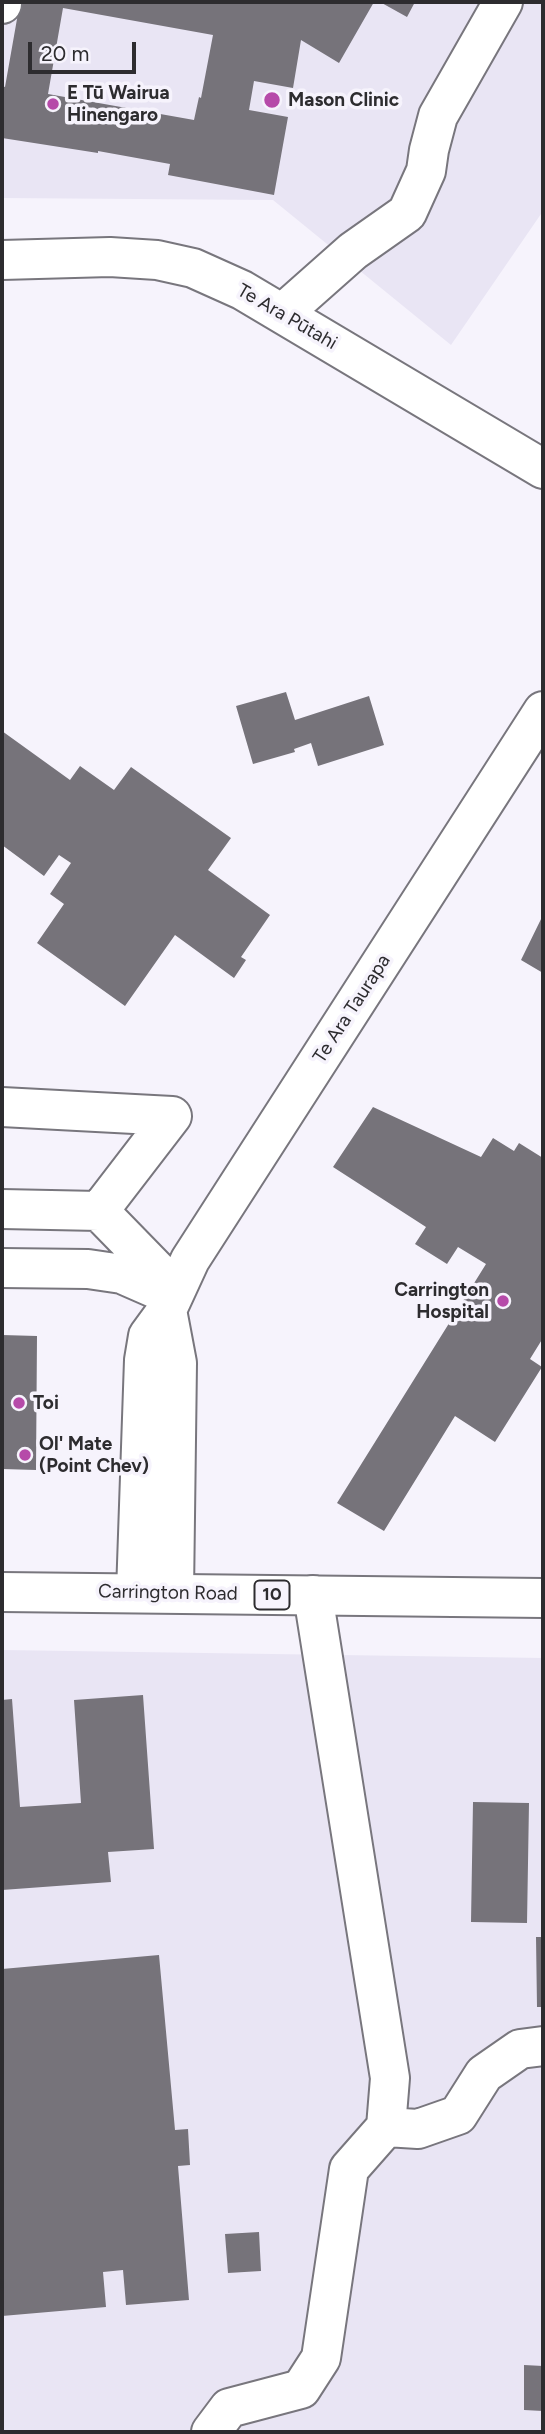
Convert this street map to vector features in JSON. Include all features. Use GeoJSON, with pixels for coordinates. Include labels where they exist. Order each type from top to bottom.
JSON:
{"type":"FeatureCollection","features":[{"type":"Feature","properties":{"kind":"street"},"geometry":{"type":"LineString","coordinates":[[283,313],[353,251],[407,213],[426,171],[438,116],[503,2]]}},
{"type":"Feature","properties":{"kind":"street","name":"Te Ara Pūtahi"},"geometry":{"type":"LineString","coordinates":[[2,260],[110,257],[157,260],[193,268],[242,290],[283,313],[543,469]]}},
{"type":"Feature","properties":{"kind":"street","name":"Te Ara Taurapa"},"geometry":{"type":"LineString","coordinates":[[136,1593],[144,1360],[148,1336],[171,1299],[190,1260],[543,710]]}},
{"type":"Feature","properties":{"kind":"street"},"geometry":{"type":"LineString","coordinates":[[2,1107],[172,1116],[99,1211]]}},
{"type":"Feature","properties":{"kind":"street"},"geometry":{"type":"LineString","coordinates":[[2,1209],[99,1211],[171,1299],[177,1363],[174,1593]]}},
{"type":"Feature","properties":{"kind":"street"},"geometry":{"type":"LineString","coordinates":[[2,1268],[88,1269],[122,1274],[171,1299]]}},
{"type":"Feature","properties":{"kind":"street","name":"Carrington Road"},"geometry":{"type":"LineString","coordinates":[[2,1592],[543,1598]]}},
{"type":"Feature","properties":{"kind":"street"},"geometry":{"type":"LineString","coordinates":[[211,2432],[229,2408],[301,2389],[321,2358],[349,2169],[386,2127],[390,2078],[313,1595]]}},
{"type":"Feature","properties":{"kind":"street"},"geometry":{"type":"LineString","coordinates":[[386,2127],[418,2129],[457,2115],[484,2074],[520,2049],[543,2046]]}},
{"type":"Feature","properties":{"kind":"shaded area","name":"Mason Clinic"},"geometry":{"type":"Polygon","coordinates":[[[2,2],[543,2],[543,211],[451,345],[273,200],[2,198],[2,2]]]}},
{"type":"Feature","properties":{"kind":"shaded area"},"geometry":{"type":"Polygon","coordinates":[[[2,1650],[543,1658],[543,2432],[2,2432],[2,1650]]]}},
{"type":"Feature","properties":{"kind":"building","name":"E Tū Wairua Hinengaro"},"geometry":{"type":"Polygon","coordinates":[[[20,2],[374,2],[339,63],[301,40],[293,88],[254,81],[249,110],[288,117],[274,195],[168,175],[170,164],[2,138],[2,86],[5,87],[20,2]],[[63,8],[48,94],[194,120],[213,35],[63,8]]]}},
{"type":"Feature","properties":{"kind":"building"},"geometry":{"type":"Polygon","coordinates":[[[380,2],[415,2],[407,17],[380,2]]]}},
{"type":"Feature","properties":{"kind":"building"},"geometry":{"type":"Polygon","coordinates":[[[286,692],[295,720],[369,696],[384,745],[318,766],[311,743],[294,749],[295,752],[253,764],[236,706],[286,692]]]}},
{"type":"Feature","properties":{"kind":"building"},"geometry":{"type":"Polygon","coordinates":[[[2,731],[70,780],[80,766],[114,790],[131,767],[231,838],[208,870],[270,915],[241,957],[246,960],[234,978],[175,935],[125,1006],[37,943],[64,904],[50,894],[71,863],[59,855],[44,876],[2,845],[2,731]]]}},
{"type":"Feature","properties":{"kind":"building"},"geometry":{"type":"Polygon","coordinates":[[[543,915],[543,973],[521,960],[543,915]]]}},
{"type":"Feature","properties":{"kind":"building","name":"Carrington Hospital"},"geometry":{"type":"Polygon","coordinates":[[[373,1107],[481,1157],[493,1138],[514,1151],[519,1143],[543,1158],[543,1338],[530,1359],[542,1367],[495,1442],[455,1416],[384,1531],[337,1503],[486,1264],[458,1247],[447,1264],[415,1244],[426,1227],[333,1167],[373,1107]]]}},
{"type":"Feature","properties":{"kind":"building","name":"Toi"},"geometry":{"type":"Polygon","coordinates":[[[2,1335],[37,1336],[36,1470],[2,1469],[2,1335]]]}},
{"type":"Feature","properties":{"kind":"building"},"geometry":{"type":"Polygon","coordinates":[[[143,1695],[154,1849],[108,1852],[111,1882],[2,1890],[2,1700],[12,1699],[20,1807],[81,1803],[74,1700],[143,1695]]]}},
{"type":"Feature","properties":{"kind":"building"},"geometry":{"type":"Polygon","coordinates":[[[473,1802],[529,1803],[527,1923],[471,1922],[473,1802]]]}},
{"type":"Feature","properties":{"kind":"building"},"geometry":{"type":"Polygon","coordinates":[[[536,1937],[543,1937],[543,2007],[537,2007],[536,1937]]]}},
{"type":"Feature","properties":{"kind":"building"},"geometry":{"type":"Polygon","coordinates":[[[159,1955],[175,2130],[188,2129],[190,2165],[178,2166],[189,2300],[126,2305],[123,2270],[103,2272],[106,2307],[2,2316],[2,1969],[159,1955]]]}},
{"type":"Feature","properties":{"kind":"building"},"geometry":{"type":"Polygon","coordinates":[[[259,2232],[261,2271],[228,2273],[225,2234],[259,2232]]]}},
{"type":"Feature","properties":{"kind":"building"},"geometry":{"type":"Polygon","coordinates":[[[524,2365],[543,2366],[543,2411],[524,2410],[524,2365]]]}},
{"type":"Feature","properties":{"kind":"place","name":"Mason Clinic"},"geometry":{"type":"Point","coordinates":[272,100]}},
{"type":"Feature","properties":{"kind":"place","name":"E Tū Wairua Hinengaro"},"geometry":{"type":"Point","coordinates":[53,104]}},
{"type":"Feature","properties":{"kind":"place","name":"Carrington Hospital"},"geometry":{"type":"Point","coordinates":[503,1301]}},
{"type":"Feature","properties":{"kind":"place","name":"Toi"},"geometry":{"type":"Point","coordinates":[19,1403]}},
{"type":"Feature","properties":{"kind":"place","name":"Ol' Mate (Point Chev)"},"geometry":{"type":"Point","coordinates":[25,1455]}}]}
